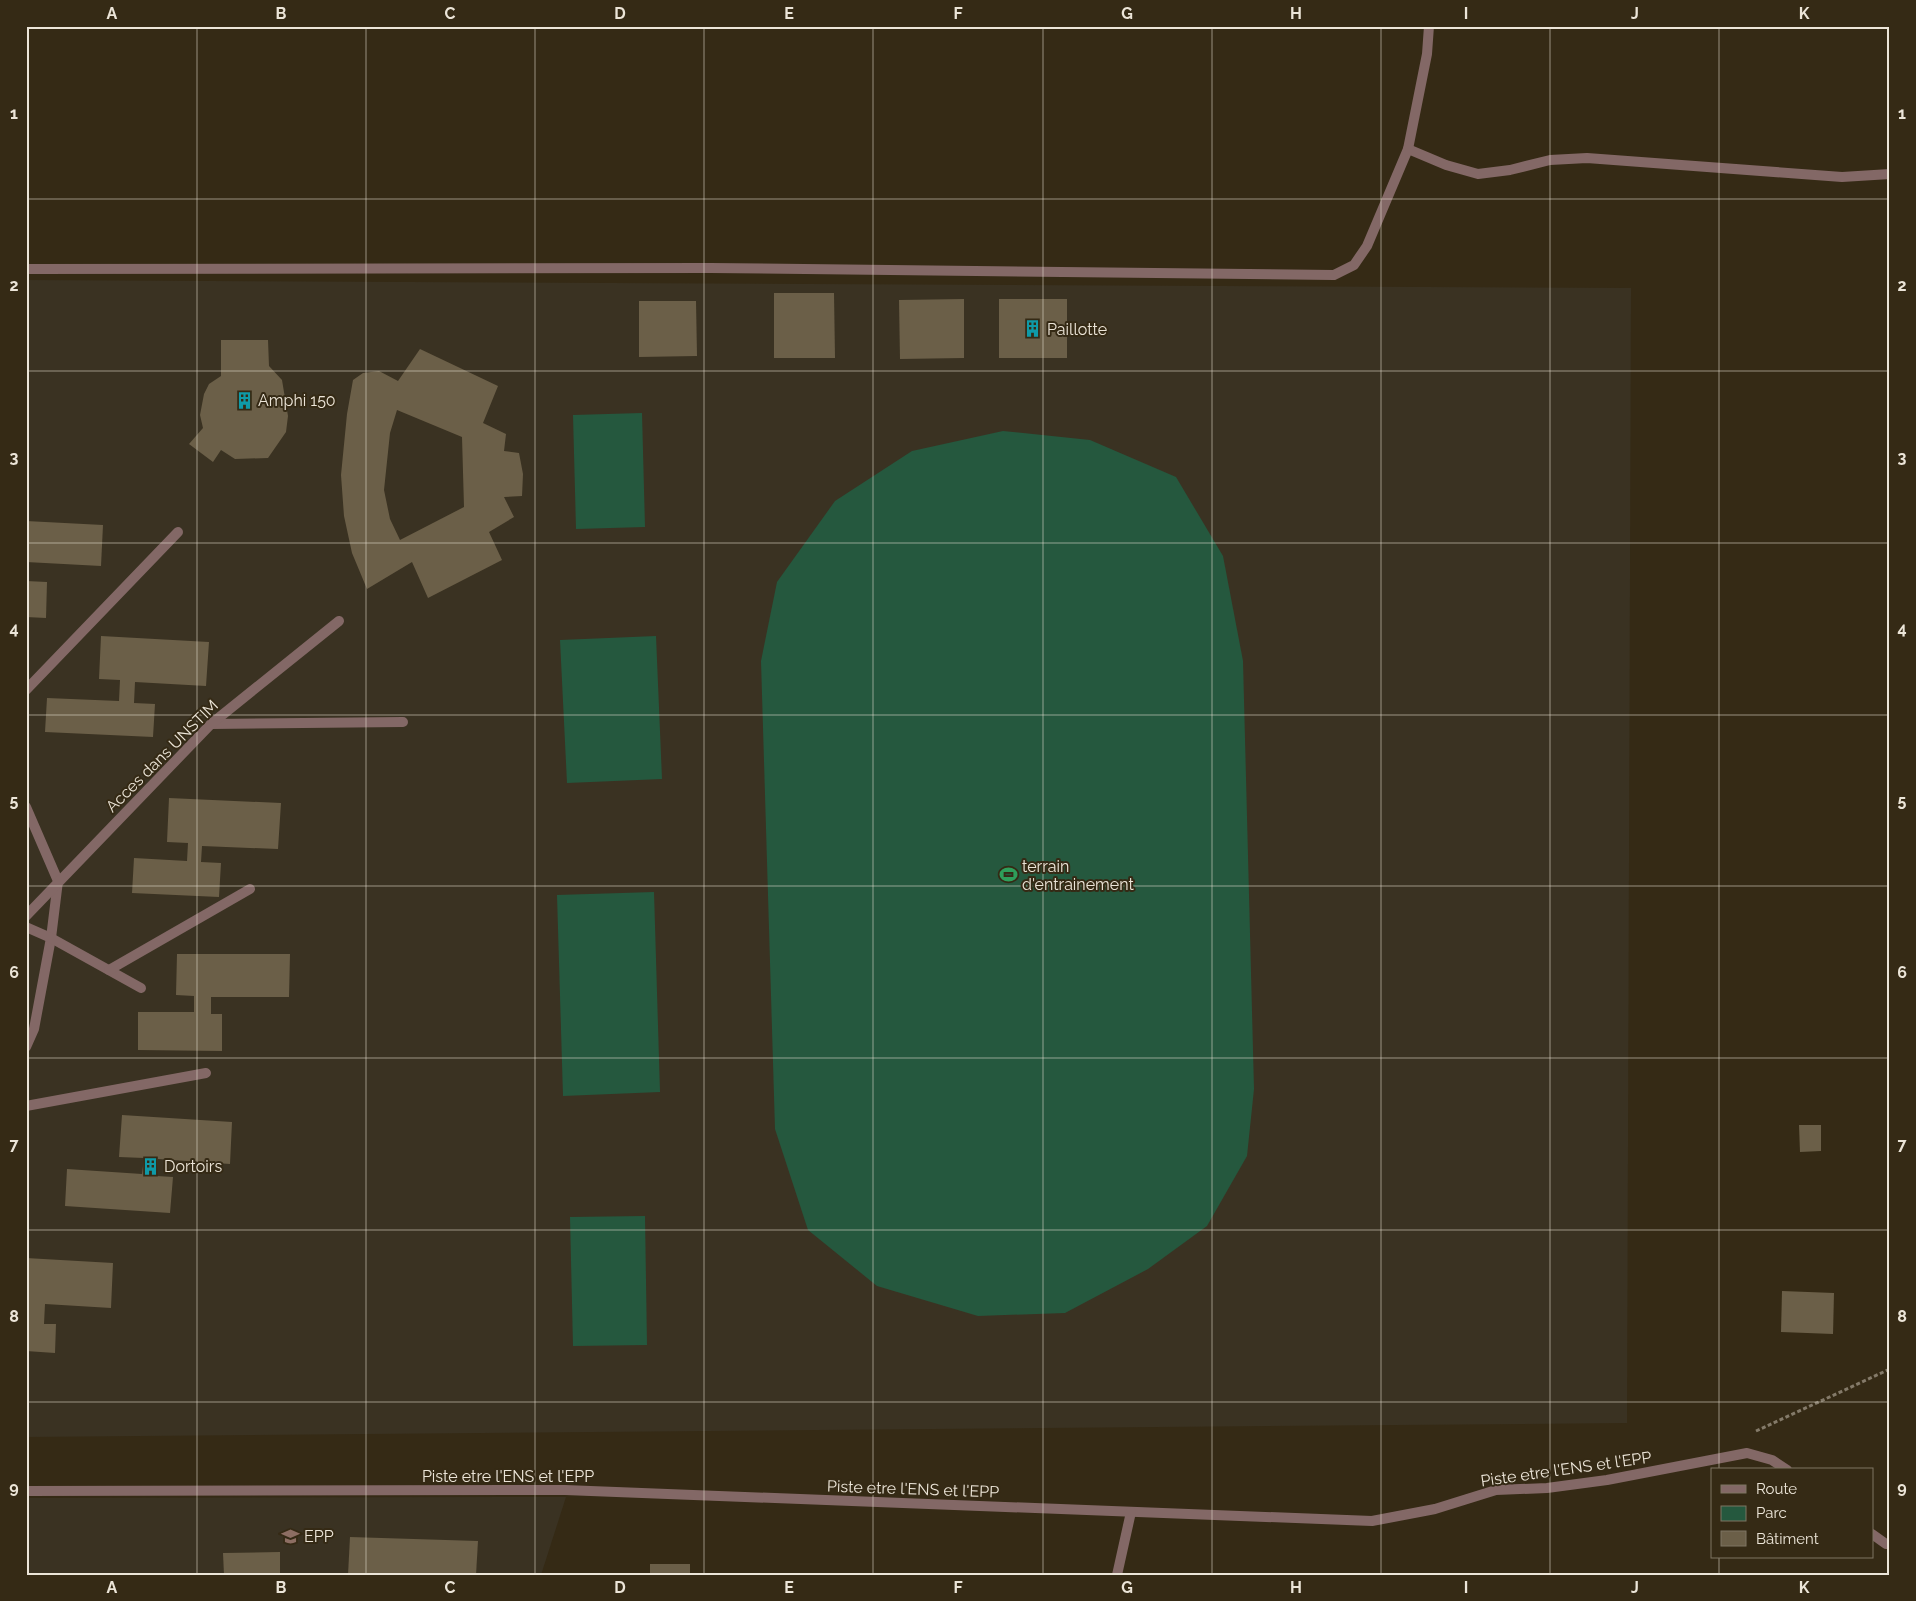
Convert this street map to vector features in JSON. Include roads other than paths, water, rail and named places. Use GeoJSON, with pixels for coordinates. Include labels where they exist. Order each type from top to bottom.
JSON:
{"type":"FeatureCollection","features":[{"type":"Feature","properties":{"kind":"street"},"geometry":{"type":"LineString","coordinates":[[26,269],[710,268],[1334,275],[1354,265],[1367,246],[1408,149],[1427,54],[1429,26]]}},
{"type":"Feature","properties":{"kind":"street"},"geometry":{"type":"LineString","coordinates":[[1408,149],[1446,165],[1478,174],[1510,170],[1550,160],[1587,158],[1842,178],[1890,174]]}},
{"type":"Feature","properties":{"kind":"street"},"geometry":{"type":"LineString","coordinates":[[26,690],[178,532]]}},
{"type":"Feature","properties":{"kind":"street","name":"Acces dans UNSTIM"},"geometry":{"type":"LineString","coordinates":[[26,916],[211,724],[338,620]]}},
{"type":"Feature","properties":{"kind":"street"},"geometry":{"type":"LineString","coordinates":[[211,724],[404,722]]}},
{"type":"Feature","properties":{"kind":"street"},"geometry":{"type":"LineString","coordinates":[[26,807],[58,881],[51,938],[34,1029],[26,1047]]}},
{"type":"Feature","properties":{"kind":"street"},"geometry":{"type":"LineString","coordinates":[[108,970],[250,888]]}},
{"type":"Feature","properties":{"kind":"street"},"geometry":{"type":"LineString","coordinates":[[26,927],[51,938],[141,988]]}},
{"type":"Feature","properties":{"kind":"street"},"geometry":{"type":"LineString","coordinates":[[26,1106],[206,1072]]}},
{"type":"Feature","properties":{"kind":"street","name":"Piste etre l'ENS et l'EPP"},"geometry":{"type":"LineString","coordinates":[[26,1491],[565,1490],[1372,1521],[1435,1509],[1496,1490],[1547,1488],[1607,1480],[1747,1453],[1772,1460],[1784,1468]]}},
{"type":"Feature","properties":{"kind":"street"},"geometry":{"type":"LineString","coordinates":[[1117,1575],[1131,1512]]}},
{"type":"Feature","properties":{"kind":"street"},"geometry":{"type":"LineString","coordinates":[[1874,1535],[1886,1544]]}},
{"type":"Feature","properties":{"kind":"place","name":"Paillotte"},"geometry":{"type":"Point","coordinates":[1033,329]}},
{"type":"Feature","properties":{"kind":"place","name":"Amphi 150"},"geometry":{"type":"Point","coordinates":[244,400]}},
{"type":"Feature","properties":{"kind":"place","name":"terrain d'entrainement"},"geometry":{"type":"Point","coordinates":[1008,875]}},
{"type":"Feature","properties":{"kind":"place","name":"Dortoirs"},"geometry":{"type":"Point","coordinates":[150,1166]}},
{"type":"Feature","properties":{"kind":"place","name":"EPP"},"geometry":{"type":"Point","coordinates":[290,1536]}}]}
